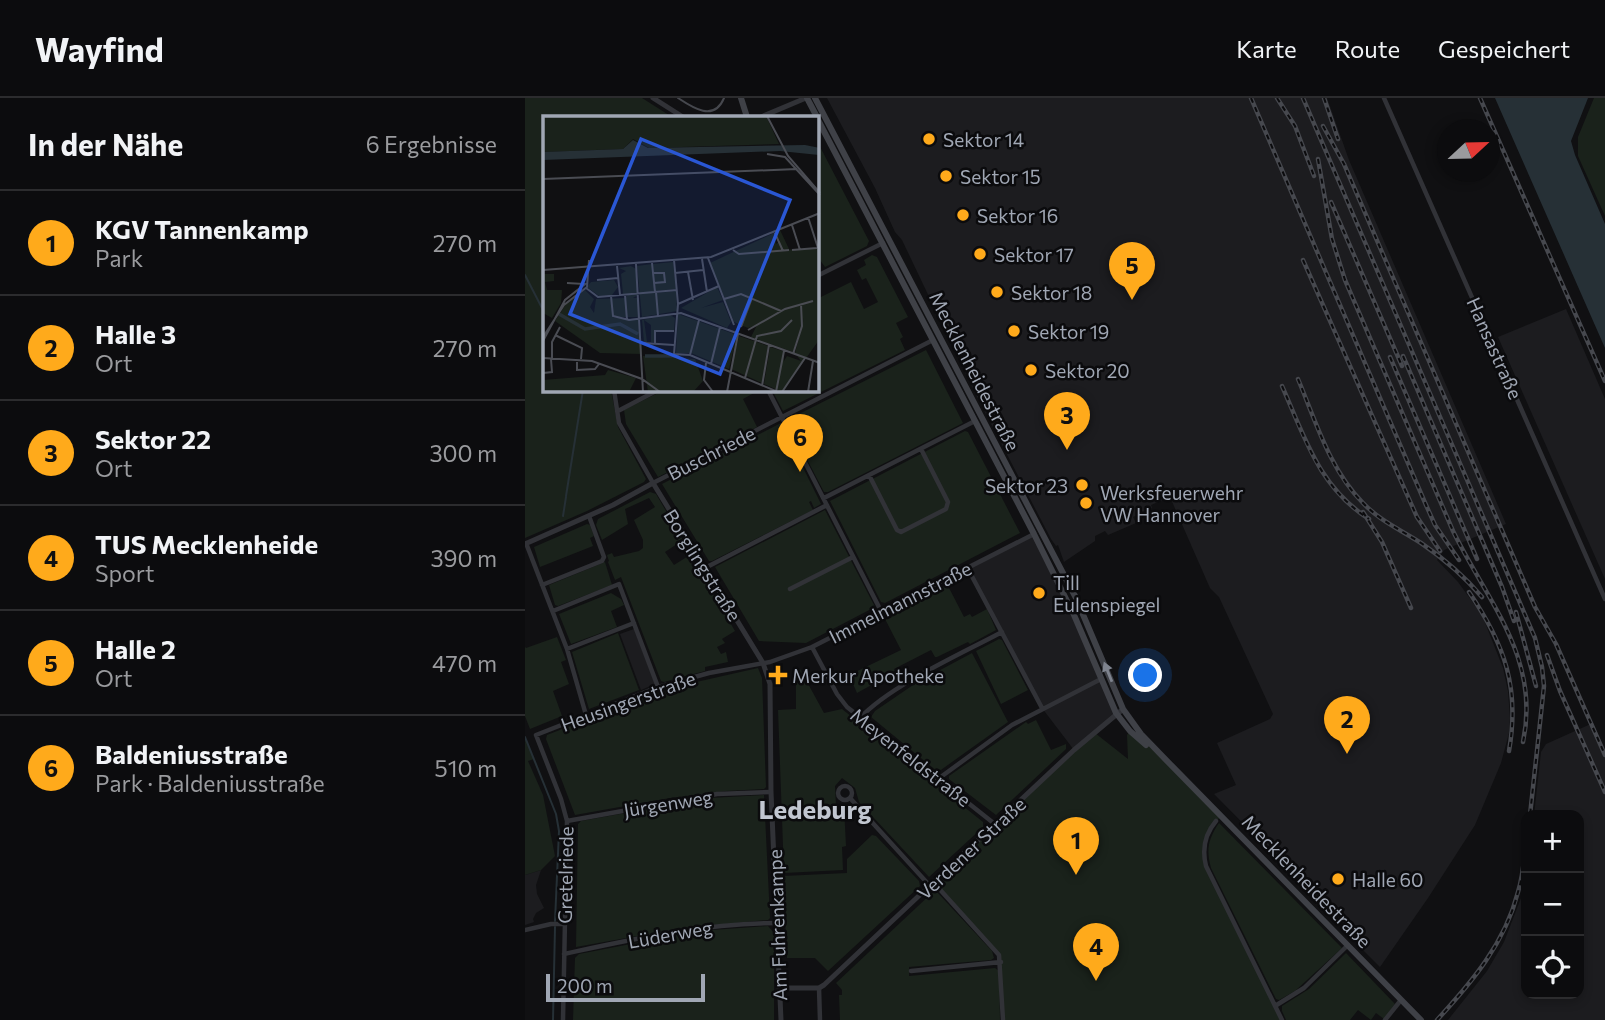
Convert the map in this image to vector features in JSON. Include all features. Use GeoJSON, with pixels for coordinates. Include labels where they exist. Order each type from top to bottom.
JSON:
{"type":"FeatureCollection","features":[{"type":"Feature","properties":{"kind":"main road"},"geometry":{"type":"LineString","coordinates":[[747,116],[741,98],[749,98]]}},
{"type":"Feature","properties":{"kind":"main road","name":"Mecklenheidestraße"},"geometry":{"type":"LineString","coordinates":[[806,98],[815,102],[1076,598],[1123,709],[1141,734],[1421,1020]]}},
{"type":"Feature","properties":{"kind":"main road","name":"Mecklenheidestraße"},"geometry":{"type":"LineString","coordinates":[[819,122],[1034,534],[1063,592],[1116,713],[1130,732],[1170,764]]}},
{"type":"Feature","properties":{"kind":"main road"},"geometry":{"type":"LineString","coordinates":[[1034,534],[1037,525]]}},
{"type":"Feature","properties":{"kind":"main road"},"geometry":{"type":"LineString","coordinates":[[1063,592],[1076,598]]}},
{"type":"Feature","properties":{"kind":"street"},"geometry":{"type":"LineString","coordinates":[[653,98],[681,116]]}},
{"type":"Feature","properties":{"kind":"street"},"geometry":{"type":"LineString","coordinates":[[763,116],[806,98]]}},
{"type":"Feature","properties":{"kind":"street","name":"Hansastraße"},"geometry":{"type":"LineString","coordinates":[[1384,98],[1605,599]]}},
{"type":"Feature","properties":{"kind":"street"},"geometry":{"type":"LineString","coordinates":[[819,275],[883,243]]}},
{"type":"Feature","properties":{"kind":"street","name":"Buschriede"},"geometry":{"type":"LineString","coordinates":[[525,544],[589,516],[933,340]]}},
{"type":"Feature","properties":{"kind":"street","name":"Borglingstraße"},"geometry":{"type":"LineString","coordinates":[[614,392],[619,423],[763,663]]}},
{"type":"Feature","properties":{"kind":"street"},"geometry":{"type":"LineString","coordinates":[[618,411],[654,392]]}},
{"type":"Feature","properties":{"kind":"street"},"geometry":{"type":"LineString","coordinates":[[769,392],[881,611]]}},
{"type":"Feature","properties":{"kind":"street"},"geometry":{"type":"LineString","coordinates":[[824,498],[975,421]]}},
{"type":"Feature","properties":{"kind":"street"},"geometry":{"type":"LineString","coordinates":[[869,475],[897,530],[901,532],[946,509],[948,502],[921,449]]}},
{"type":"Feature","properties":{"kind":"street"},"geometry":{"type":"LineString","coordinates":[[705,568],[827,505]]}},
{"type":"Feature","properties":{"kind":"street"},"geometry":{"type":"LineString","coordinates":[[542,585],[602,561],[604,557],[589,516]]}},
{"type":"Feature","properties":{"kind":"street","name":"Immelmannstraße"},"geometry":{"type":"LineString","coordinates":[[763,663],[812,647],[1034,534]]}},
{"type":"Feature","properties":{"kind":"street"},"geometry":{"type":"LineString","coordinates":[[525,544],[567,649],[586,715]]}},
{"type":"Feature","properties":{"kind":"street"},"geometry":{"type":"LineString","coordinates":[[790,589],[853,557]]}},
{"type":"Feature","properties":{"kind":"street"},"geometry":{"type":"LineString","coordinates":[[967,567],[1042,708]]}},
{"type":"Feature","properties":{"kind":"street"},"geometry":{"type":"LineString","coordinates":[[552,611],[619,584],[659,687]]}},
{"type":"Feature","properties":{"kind":"street"},"geometry":{"type":"LineString","coordinates":[[567,649],[634,623]]}},
{"type":"Feature","properties":{"kind":"street"},"geometry":{"type":"LineString","coordinates":[[860,718],[878,702],[914,680],[1002,632]]}},
{"type":"Feature","properties":{"kind":"street","name":"Meyenfeldstraße"},"geometry":{"type":"LineString","coordinates":[[812,647],[841,701],[996,825]]}},
{"type":"Feature","properties":{"kind":"street","name":"Heusingerstraße"},"geometry":{"type":"LineString","coordinates":[[536,735],[659,687],[709,673],[763,663]]}},
{"type":"Feature","properties":{"kind":"street","name":"Am Fuhrenkampe"},"geometry":{"type":"LineString","coordinates":[[763,663],[770,684],[771,792],[781,1020]]}},
{"type":"Feature","properties":{"kind":"street"},"geometry":{"type":"LineString","coordinates":[[938,779],[1011,725],[1101,679]]}},
{"type":"Feature","properties":{"kind":"street","name":"Verdener Straße"},"geometry":{"type":"LineString","coordinates":[[819,988],[1123,709]]}},
{"type":"Feature","properties":{"kind":"street","name":"Gretelriede"},"geometry":{"type":"LineString","coordinates":[[536,735],[561,799],[566,821],[563,1020]]}},
{"type":"Feature","properties":{"kind":"street","name":"Jürgenweg"},"geometry":{"type":"LineString","coordinates":[[566,821],[717,794],[771,792]]}},
{"type":"Feature","properties":{"kind":"street"},"geometry":{"type":"LineString","coordinates":[[850,798],[996,950],[1001,962],[1003,1020]]}},
{"type":"Feature","properties":{"kind":"street"},"geometry":{"type":"LineString","coordinates":[[1216,821],[1210,830],[1203,853],[1206,866],[1282,1020]]}},
{"type":"Feature","properties":{"kind":"street","name":"Lüderweg"},"geometry":{"type":"LineString","coordinates":[[564,954],[669,933],[724,925],[776,923]]}},
{"type":"Feature","properties":{"kind":"street"},"geometry":{"type":"LineString","coordinates":[[525,930],[563,924]]}},
{"type":"Feature","properties":{"kind":"street"},"geometry":{"type":"LineString","coordinates":[[1275,1006],[1304,988],[1348,945]]}},
{"type":"Feature","properties":{"kind":"street"},"geometry":{"type":"LineString","coordinates":[[911,971],[1001,962]]}},
{"type":"Feature","properties":{"kind":"street"},"geometry":{"type":"LineString","coordinates":[[779,988],[819,988],[820,1020]]}},
{"type":"Feature","properties":{"kind":"street"},"geometry":{"type":"LineString","coordinates":[[1385,1020],[1401,1000]]}},
{"type":"Feature","properties":{"kind":"shaded area"},"geometry":{"type":"Polygon","coordinates":[[[525,98],[642,98],[670,116],[543,116],[543,392],[611,392],[618,427],[646,479],[587,511],[525,538],[525,98]]]}},
{"type":"Feature","properties":{"kind":"shaded area"},"geometry":{"type":"Polygon","coordinates":[[[827,98],[1327,98],[1349,160],[1506,524],[1444,550],[1437,560],[1458,582],[1482,615],[1503,668],[1510,718],[1501,763],[1475,825],[1380,967],[1353,940],[1348,929],[1214,794],[1236,785],[1217,743],[1270,719],[1273,714],[1219,597],[1210,588],[1170,497],[1133,517],[1136,523],[1108,535],[1105,531],[1095,536],[1095,541],[1064,562],[1058,545],[1051,539],[975,393],[902,240],[895,232],[827,98]]]}},
{"type":"Feature","properties":{"kind":"shaded area"},"geometry":{"type":"Polygon","coordinates":[[[1495,98],[1588,98],[1571,141],[1605,224],[1605,348],[1495,98]]]}},
{"type":"Feature","properties":{"kind":"shaded area"},"geometry":{"type":"Polygon","coordinates":[[[1594,98],[1605,98],[1605,216],[1578,156],[1578,137],[1594,98]]]}},
{"type":"Feature","properties":{"kind":"shaded area"},"geometry":{"type":"Polygon","coordinates":[[[819,145],[869,241],[867,246],[825,267],[819,259],[819,145]]]}},
{"type":"Feature","properties":{"kind":"shaded area"},"geometry":{"type":"Polygon","coordinates":[[[872,255],[877,257],[908,317],[896,323],[903,337],[900,339],[905,350],[783,411],[773,392],[819,392],[819,298],[851,282],[864,309],[878,302],[866,278],[862,280],[857,270],[866,265],[864,260],[872,255]]]}},
{"type":"Feature","properties":{"kind":"shaded area"},"geometry":{"type":"Polygon","coordinates":[[[1566,309],[1605,399],[1605,579],[1498,337],[1566,309]]]}},
{"type":"Feature","properties":{"kind":"shaded area"},"geometry":{"type":"Polygon","coordinates":[[[926,350],[963,423],[824,492],[788,423],[789,419],[926,350]]]}},
{"type":"Feature","properties":{"kind":"shaded area"},"geometry":{"type":"Polygon","coordinates":[[[660,392],[753,392],[743,399],[757,427],[658,477],[626,424],[624,410],[660,392]]]}},
{"type":"Feature","properties":{"kind":"shaded area"},"geometry":{"type":"Polygon","coordinates":[[[781,423],[821,504],[814,508],[811,501],[809,502],[813,510],[709,561],[662,484],[781,423]]]}},
{"type":"Feature","properties":{"kind":"shaded area"},"geometry":{"type":"Polygon","coordinates":[[[965,431],[968,432],[1020,533],[885,603],[881,602],[830,501],[965,431]]]}},
{"type":"Feature","properties":{"kind":"shaded area"},"geometry":{"type":"Polygon","coordinates":[[[650,492],[656,494],[683,540],[665,552],[674,565],[690,555],[735,631],[722,639],[725,643],[717,647],[721,654],[726,652],[728,662],[664,682],[661,681],[621,577],[615,580],[607,555],[612,553],[614,557],[643,548],[643,540],[634,520],[655,507],[649,498],[625,509],[628,524],[602,540],[596,525],[598,519],[650,492]]]}},
{"type":"Feature","properties":{"kind":"shaded area"},"geometry":{"type":"Polygon","coordinates":[[[825,510],[875,607],[806,643],[759,641],[715,567],[825,510]]]}},
{"type":"Feature","properties":{"kind":"shaded area"},"geometry":{"type":"Polygon","coordinates":[[[587,524],[594,536],[590,538],[593,546],[540,567],[534,547],[587,524]]]}},
{"type":"Feature","properties":{"kind":"shaded area"},"geometry":{"type":"Polygon","coordinates":[[[1034,534],[1116,713],[1074,750],[1042,708],[967,567],[1034,534]]]}},
{"type":"Feature","properties":{"kind":"shaded area"},"geometry":{"type":"Polygon","coordinates":[[[605,562],[612,585],[555,605],[549,585],[605,562]]]}},
{"type":"Feature","properties":{"kind":"shaded area"},"geometry":{"type":"Polygon","coordinates":[[[947,584],[964,617],[970,614],[972,617],[987,609],[996,630],[937,657],[931,650],[894,669],[895,672],[857,693],[849,675],[901,650],[884,617],[947,584]]]}},
{"type":"Feature","properties":{"kind":"shaded area"},"geometry":{"type":"Polygon","coordinates":[[[611,593],[621,599],[624,605],[611,611],[617,627],[571,644],[559,614],[611,593]]]}},
{"type":"Feature","properties":{"kind":"shaded area"},"geometry":{"type":"Polygon","coordinates":[[[634,629],[655,684],[641,690],[620,634],[634,629]]]}},
{"type":"Feature","properties":{"kind":"shaded area"},"geometry":{"type":"Polygon","coordinates":[[[618,633],[639,690],[589,709],[572,652],[618,633]]]}},
{"type":"Feature","properties":{"kind":"shaded area"},"geometry":{"type":"Polygon","coordinates":[[[557,637],[566,660],[561,662],[569,684],[553,691],[562,716],[530,729],[525,716],[525,647],[557,637]]]}},
{"type":"Feature","properties":{"kind":"shaded area"},"geometry":{"type":"Polygon","coordinates":[[[1002,640],[1028,690],[1001,704],[976,651],[1002,640]]]}},
{"type":"Feature","properties":{"kind":"shaded area"},"geometry":{"type":"Polygon","coordinates":[[[972,653],[1008,722],[938,772],[871,717],[875,711],[916,683],[972,653]]]}},
{"type":"Feature","properties":{"kind":"shaded area"},"geometry":{"type":"Polygon","coordinates":[[[758,668],[762,678],[764,789],[670,798],[575,815],[546,739],[547,735],[649,695],[758,668]]]}},
{"type":"Feature","properties":{"kind":"shaded area"},"geometry":{"type":"Polygon","coordinates":[[[800,669],[824,713],[842,709],[983,822],[983,827],[929,877],[859,802],[855,788],[842,778],[835,786],[836,806],[844,807],[846,846],[842,847],[843,870],[784,873],[778,710],[796,709],[796,671],[800,669]]]}},
{"type":"Feature","properties":{"kind":"shaded area"},"geometry":{"type":"Polygon","coordinates":[[[1036,720],[1051,750],[1066,744],[1066,749],[996,815],[949,779],[949,776],[1026,722],[1028,724],[1036,720]]]}},
{"type":"Feature","properties":{"kind":"shaded area"},"geometry":{"type":"Polygon","coordinates":[[[1593,723],[1605,751],[1605,1020],[1448,1020],[1487,971],[1504,942],[1521,898],[1521,999],[1584,999],[1584,810],[1535,810],[1541,752],[1546,744],[1593,723]]]}},
{"type":"Feature","properties":{"kind":"shaded area"},"geometry":{"type":"Polygon","coordinates":[[[1130,731],[1170,764],[1221,816],[1212,827],[1207,840],[1204,853],[1206,866],[1282,1020],[1003,1020],[999,955],[934,883],[1095,733],[1128,759],[1127,735],[1130,731]]]}},
{"type":"Feature","properties":{"kind":"shaded area"},"geometry":{"type":"Polygon","coordinates":[[[525,737],[534,759],[528,761],[543,795],[555,856],[541,870],[525,875],[525,737]]]}},
{"type":"Feature","properties":{"kind":"shaded area"},"geometry":{"type":"Polygon","coordinates":[[[764,795],[768,920],[682,928],[576,947],[578,824],[581,821],[710,798],[764,795]]]}},
{"type":"Feature","properties":{"kind":"shaded area"},"geometry":{"type":"Polygon","coordinates":[[[1219,823],[1342,948],[1295,991],[1279,1000],[1276,999],[1211,868],[1209,845],[1219,823]]]}},
{"type":"Feature","properties":{"kind":"shaded area"},"geometry":{"type":"Polygon","coordinates":[[[872,835],[919,881],[920,886],[828,971],[815,958],[787,958],[783,876],[847,873],[847,859],[872,835]]]}},
{"type":"Feature","properties":{"kind":"shaded area"},"geometry":{"type":"Polygon","coordinates":[[[541,870],[536,885],[544,908],[536,913],[534,922],[525,925],[525,875],[541,870]]]}},
{"type":"Feature","properties":{"kind":"shaded area"},"geometry":{"type":"Polygon","coordinates":[[[936,891],[992,951],[994,958],[909,967],[909,976],[995,968],[999,971],[1000,1020],[840,1020],[839,995],[842,995],[842,990],[836,983],[936,891]]]}},
{"type":"Feature","properties":{"kind":"shaded area"},"geometry":{"type":"Polygon","coordinates":[[[768,926],[774,933],[774,1020],[573,1020],[575,958],[579,954],[698,931],[768,926]]]}},
{"type":"Feature","properties":{"kind":"shaded area"},"geometry":{"type":"Polygon","coordinates":[[[1346,953],[1395,1004],[1384,1019],[1376,1013],[1371,1020],[1358,1010],[1350,1020],[1286,1020],[1282,1006],[1309,989],[1346,953]]]}},
{"type":"Feature","properties":{"kind":"waterway"},"geometry":{"type":"LineString","coordinates":[[525,275],[543,310]]}},
{"type":"Feature","properties":{"kind":"waterway"},"geometry":{"type":"LineString","coordinates":[[566,496],[583,392]]}},
{"type":"Feature","properties":{"kind":"waterway"},"geometry":{"type":"LineString","coordinates":[[563,516],[566,497]]}},
{"type":"Feature","properties":{"kind":"waterway"},"geometry":{"type":"LineString","coordinates":[[525,737],[556,814],[559,831],[555,921]]}},
{"type":"Feature","properties":{"kind":"waterway"},"geometry":{"type":"LineString","coordinates":[[553,1020],[555,927]]}},
{"type":"Feature","properties":{"kind":"tram line"},"geometry":{"type":"LineString","coordinates":[[678,98],[703,111],[715,110],[724,98]]}},
{"type":"Feature","properties":{"kind":"railway"},"geometry":{"type":"LineString","coordinates":[[1251,98],[1435,525],[1459,560]]}},
{"type":"Feature","properties":{"kind":"railway"},"geometry":{"type":"LineString","coordinates":[[1277,98],[1295,126],[1314,176]]}},
{"type":"Feature","properties":{"kind":"railway"},"geometry":{"type":"LineString","coordinates":[[1303,98],[1535,638],[1544,686],[1531,810]]}},
{"type":"Feature","properties":{"kind":"railway"},"geometry":{"type":"LineString","coordinates":[[1324,98],[1338,139]]}},
{"type":"Feature","properties":{"kind":"railway"},"geometry":{"type":"LineString","coordinates":[[1480,98],[1605,381]]}},
{"type":"Feature","properties":{"kind":"railway"},"geometry":{"type":"LineString","coordinates":[[1323,126],[1344,164],[1535,607],[1556,644],[1605,755]]}},
{"type":"Feature","properties":{"kind":"railway"},"geometry":{"type":"LineString","coordinates":[[1318,159],[1332,239],[1345,280],[1453,531],[1495,606],[1518,657],[1527,712],[1523,742]]}},
{"type":"Feature","properties":{"kind":"railway"},"geometry":{"type":"LineString","coordinates":[[1331,202],[1402,366]]}},
{"type":"Feature","properties":{"kind":"railway"},"geometry":{"type":"LineString","coordinates":[[1303,260],[1417,517],[1440,551]]}},
{"type":"Feature","properties":{"kind":"railway"},"geometry":{"type":"LineString","coordinates":[[1403,356],[1514,621]]}},
{"type":"Feature","properties":{"kind":"railway"},"geometry":{"type":"LineString","coordinates":[[1390,357],[1477,559]]}},
{"type":"Feature","properties":{"kind":"railway"},"geometry":{"type":"LineString","coordinates":[[1298,379],[1325,445],[1351,490],[1376,515],[1445,561],[1482,597]]}},
{"type":"Feature","properties":{"kind":"railway"},"geometry":{"type":"LineString","coordinates":[[1282,386],[1306,442],[1326,477],[1352,506],[1369,519]]}},
{"type":"Feature","properties":{"kind":"railway"},"geometry":{"type":"LineString","coordinates":[[1363,512],[1382,542],[1411,608]]}},
{"type":"Feature","properties":{"kind":"railway"},"geometry":{"type":"LineString","coordinates":[[1469,592],[1492,630],[1507,668],[1512,707],[1509,751]]}},
{"type":"Feature","properties":{"kind":"railway"},"geometry":{"type":"LineString","coordinates":[[1516,612],[1536,686]]}},
{"type":"Feature","properties":{"kind":"railway"},"geometry":{"type":"LineString","coordinates":[[1547,655],[1605,792]]}},
{"type":"Feature","properties":{"kind":"railway"},"geometry":{"type":"LineString","coordinates":[[1437,1020],[1475,976],[1496,945],[1512,911],[1522,873]]}},
{"type":"Feature","properties":{"kind":"place","name":"Sektor 14"},"geometry":{"type":"Point","coordinates":[929,139]}},
{"type":"Feature","properties":{"kind":"place","name":"Sektor 15"},"geometry":{"type":"Point","coordinates":[946,176]}},
{"type":"Feature","properties":{"kind":"place","name":"Sektor 16"},"geometry":{"type":"Point","coordinates":[963,215]}},
{"type":"Feature","properties":{"kind":"place","name":"Sektor 17"},"geometry":{"type":"Point","coordinates":[980,254]}},
{"type":"Feature","properties":{"kind":"place","name":"Sektor 18"},"geometry":{"type":"Point","coordinates":[997,292]}},
{"type":"Feature","properties":{"kind":"place","name":"Halle 2"},"geometry":{"type":"Point","coordinates":[1132,300]}},
{"type":"Feature","properties":{"kind":"place","name":"Sektor 19"},"geometry":{"type":"Point","coordinates":[1014,331]}},
{"type":"Feature","properties":{"kind":"place","name":"Sektor 20"},"geometry":{"type":"Point","coordinates":[1031,370]}},
{"type":"Feature","properties":{"kind":"place","name":"Sektor 22"},"geometry":{"type":"Point","coordinates":[1067,450]}},
{"type":"Feature","properties":{"kind":"place","name":"Baldeniusstraße"},"geometry":{"type":"Point","coordinates":[800,472]}},
{"type":"Feature","properties":{"kind":"place","name":"Sektor 23"},"geometry":{"type":"Point","coordinates":[1082,485]}},
{"type":"Feature","properties":{"kind":"place","name":"Werksfeuerwehr VW Hannover"},"geometry":{"type":"Point","coordinates":[1086,503]}},
{"type":"Feature","properties":{"kind":"place","name":"Till Eulenspiegel"},"geometry":{"type":"Point","coordinates":[1039,593]}},
{"type":"Feature","properties":{"kind":"place","name":"Merkur Apotheke"},"geometry":{"type":"Point","coordinates":[778,675]}},
{"type":"Feature","properties":{"kind":"place","name":"Halle 3"},"geometry":{"type":"Point","coordinates":[1347,754]}},
{"type":"Feature","properties":{"kind":"place","name":"KGV Tannenkamp"},"geometry":{"type":"Point","coordinates":[1076,875]}},
{"type":"Feature","properties":{"kind":"place","name":"Halle 60"},"geometry":{"type":"Point","coordinates":[1338,879]}},
{"type":"Feature","properties":{"kind":"place","name":"TUS Mecklenheide"},"geometry":{"type":"Point","coordinates":[1096,981]}},
{"type":"Feature","properties":{"kind":"district","name":"Ledeburg"},"geometry":{"type":"Point","coordinates":[815,808]}}]}
